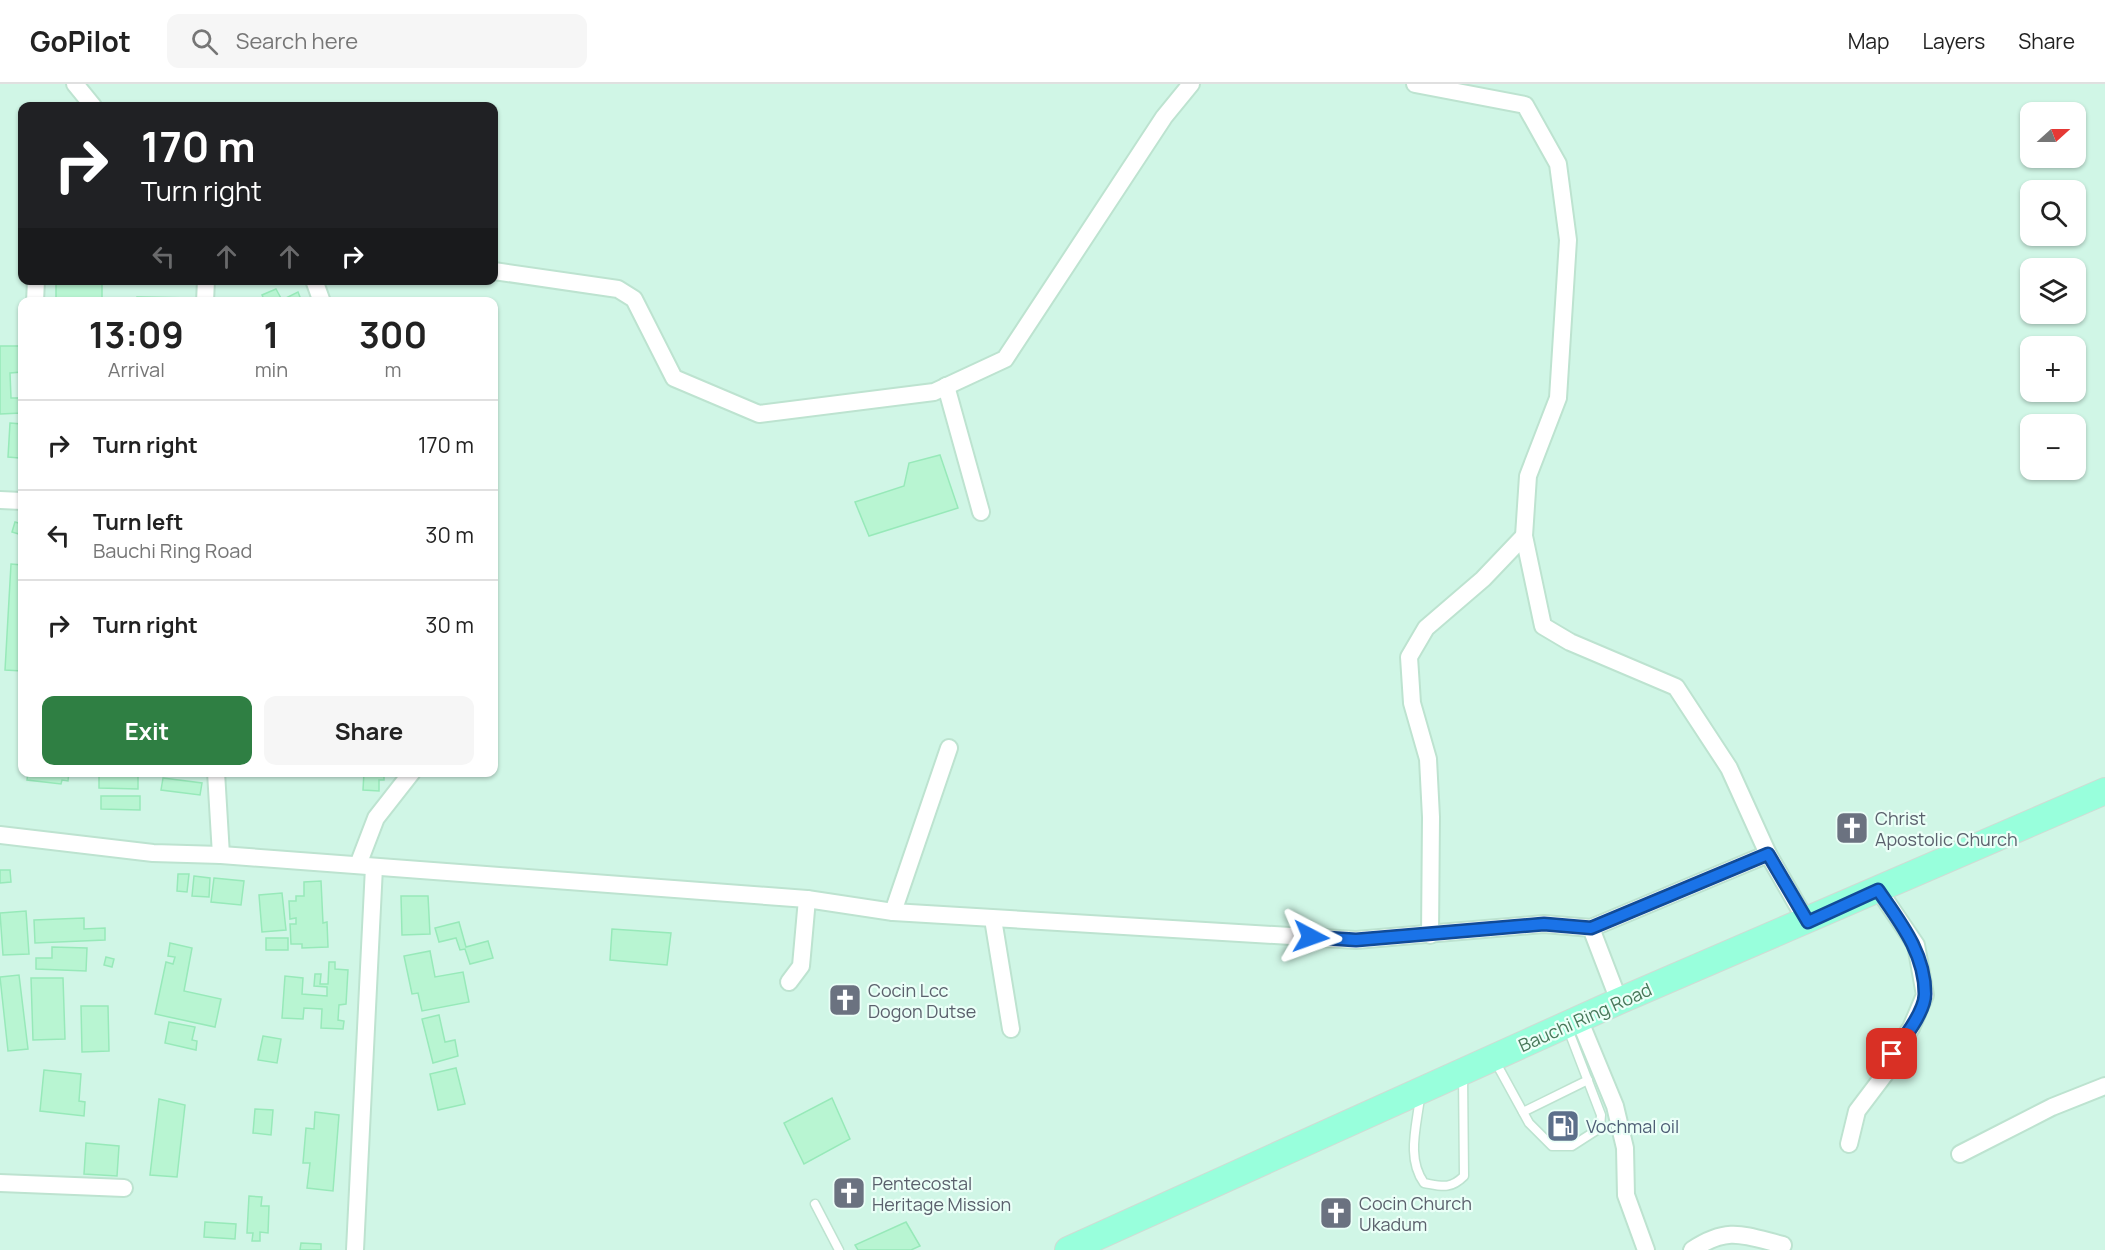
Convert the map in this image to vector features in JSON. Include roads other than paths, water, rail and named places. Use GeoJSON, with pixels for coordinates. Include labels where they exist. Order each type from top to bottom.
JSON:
{"type":"FeatureCollection","features":[{"type":"Feature","properties":{"kind":"main road","name":"Bauchi Ring Road"},"geometry":{"type":"LineString","coordinates":[[1068,1250],[1619,1001],[1808,922],[2105,791]]}},
{"type":"Feature","properties":{"kind":"street"},"geometry":{"type":"LineString","coordinates":[[75,84],[90,102]]}},
{"type":"Feature","properties":{"kind":"street"},"geometry":{"type":"LineString","coordinates":[[498,272],[618,289],[634,299],[674,378],[759,414],[934,392],[1005,359],[1164,117],[1191,84]]}},
{"type":"Feature","properties":{"kind":"street"},"geometry":{"type":"LineString","coordinates":[[1415,84],[1525,105],[1558,164],[1568,240],[1558,398],[1528,476],[1524,536],[1543,626],[1570,642],[1676,687],[1729,768],[1768,854],[1808,922]]}},
{"type":"Feature","properties":{"kind":"street"},"geometry":{"type":"LineString","coordinates":[[946,386],[981,512]]}},
{"type":"Feature","properties":{"kind":"street"},"geometry":{"type":"LineString","coordinates":[[0,500],[18,501]]}},
{"type":"Feature","properties":{"kind":"street"},"geometry":{"type":"LineString","coordinates":[[1430,935],[1431,817],[1428,759],[1412,704],[1409,657],[1426,628],[1483,579],[1524,536]]}},
{"type":"Feature","properties":{"kind":"street"},"geometry":{"type":"LineString","coordinates":[[894,912],[950,748]]}},
{"type":"Feature","properties":{"kind":"street"},"geometry":{"type":"LineString","coordinates":[[216,777],[221,855]]}},
{"type":"Feature","properties":{"kind":"street"},"geometry":{"type":"LineString","coordinates":[[355,1250],[366,866],[376,818],[408,777]]}},
{"type":"Feature","properties":{"kind":"street"},"geometry":{"type":"LineString","coordinates":[[0,835],[153,853],[221,855],[807,899],[894,912],[1356,940],[1544,924],[1591,928],[1768,854]]}},
{"type":"Feature","properties":{"kind":"street"},"geometry":{"type":"LineString","coordinates":[[1848,1144],[1857,1111],[1888,1070],[1892,1054],[1911,1028],[1925,995],[1916,945],[1878,890]]}},
{"type":"Feature","properties":{"kind":"street"},"geometry":{"type":"LineString","coordinates":[[789,982],[801,966],[807,899]]}},
{"type":"Feature","properties":{"kind":"street"},"geometry":{"type":"LineString","coordinates":[[993,919],[1011,1029]]}},
{"type":"Feature","properties":{"kind":"street"},"geometry":{"type":"LineString","coordinates":[[1591,928],[1619,1001]]}},
{"type":"Feature","properties":{"kind":"street"},"geometry":{"type":"LineString","coordinates":[[1573,1022],[1615,1106],[1625,1148],[1626,1195],[1646,1250]]}},
{"type":"Feature","properties":{"kind":"street"},"geometry":{"type":"LineString","coordinates":[[1960,1154],[2052,1107],[2105,1086]]}},
{"type":"Feature","properties":{"kind":"street"},"geometry":{"type":"LineString","coordinates":[[0,1183],[124,1188]]}},
{"type":"Feature","properties":{"kind":"street"},"geometry":{"type":"LineString","coordinates":[[1692,1250],[1711,1238],[1730,1233],[1783,1245]]}},
{"type":"Feature","properties":{"kind":"lane"},"geometry":{"type":"LineString","coordinates":[[1493,1058],[1529,1123],[1552,1146],[1572,1146],[1600,1128],[1601,1115],[1588,1080],[1573,1022]]}},
{"type":"Feature","properties":{"kind":"lane"},"geometry":{"type":"LineString","coordinates":[[1421,1090],[1413,1157],[1415,1171],[1424,1183],[1448,1187],[1455,1185],[1464,1176],[1463,1072]]}},
{"type":"Feature","properties":{"kind":"lane"},"geometry":{"type":"LineString","coordinates":[[1523,1112],[1588,1080]]}},
{"type":"Feature","properties":{"kind":"lane"},"geometry":{"type":"LineString","coordinates":[[815,1204],[839,1250]]}},
{"type":"Feature","properties":{"kind":"place","name":"Christ Apostolic Church"},"geometry":{"type":"Point","coordinates":[1852,828]}},
{"type":"Feature","properties":{"kind":"place","name":"Cocin Lcc Dogon Dutse"},"geometry":{"type":"Point","coordinates":[845,1000]}},
{"type":"Feature","properties":{"kind":"place","name":"Vochmal oil"},"geometry":{"type":"Point","coordinates":[1563,1126]}},
{"type":"Feature","properties":{"kind":"place","name":"Pentecostal Heritage Mission"},"geometry":{"type":"Point","coordinates":[849,1193]}},
{"type":"Feature","properties":{"kind":"place","name":"Cocin Church Ukadum"},"geometry":{"type":"Point","coordinates":[1336,1213]}}]}
